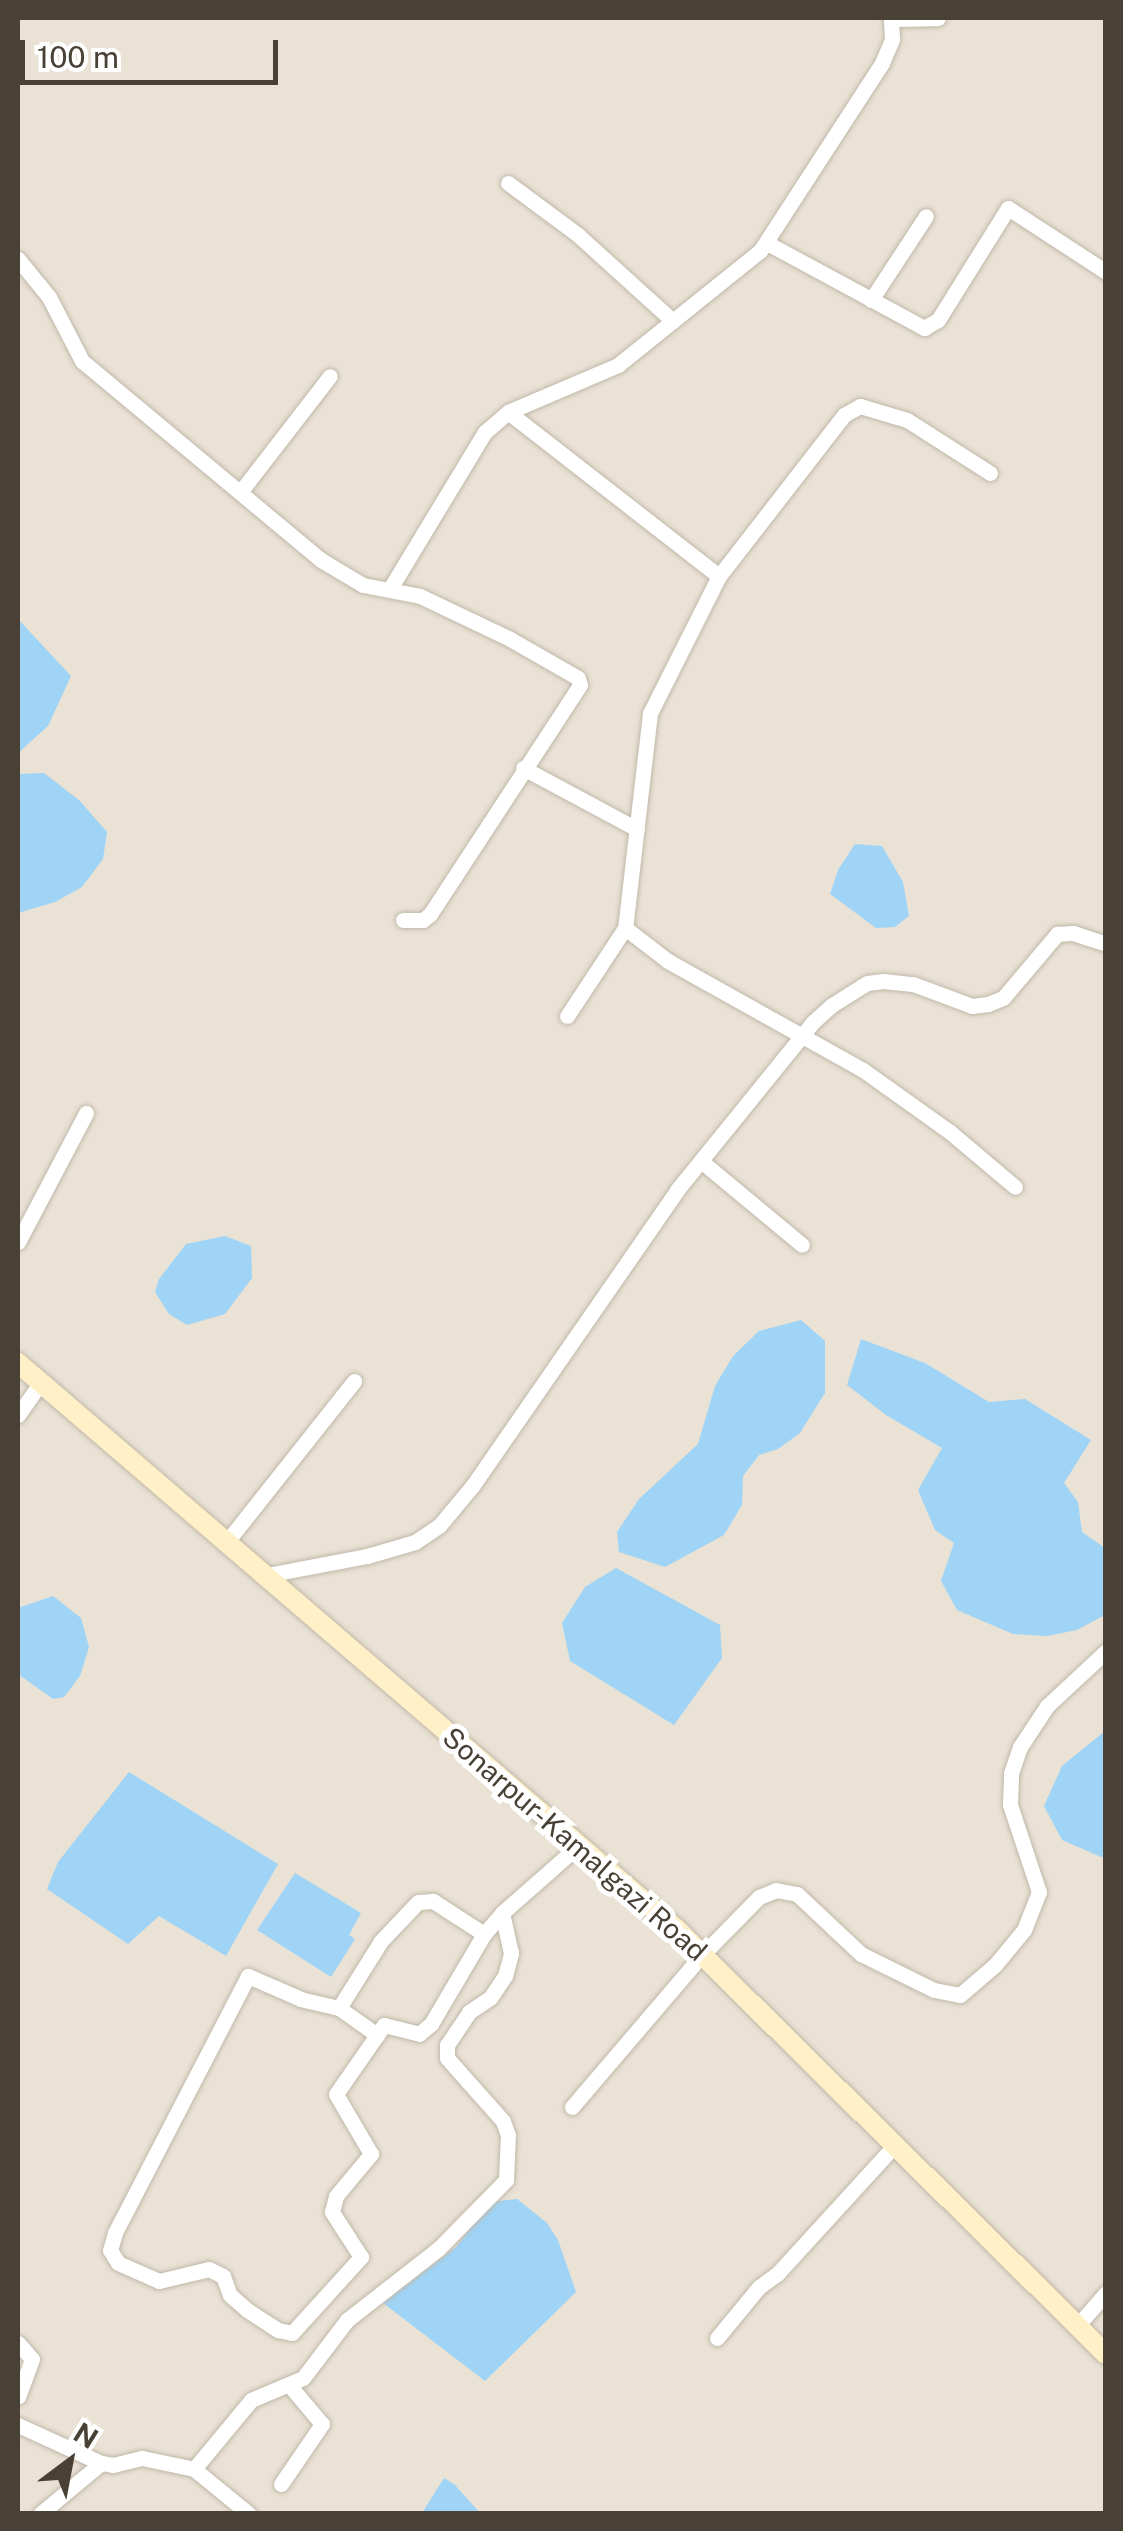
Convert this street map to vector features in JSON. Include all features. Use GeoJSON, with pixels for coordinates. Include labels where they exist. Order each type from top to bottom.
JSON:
{"type":"FeatureCollection","features":[{"type":"Feature","properties":{"kind":"main road","name":"Sonarpur-Kamalgazi Road"},"geometry":{"type":"LineString","coordinates":[[18,1363],[702,1955],[1106,2354]]}},
{"type":"Feature","properties":{"kind":"street"},"geometry":{"type":"LineString","coordinates":[[391,587],[470,450],[508,412],[618,365],[767,243],[882,63],[892,40],[891,18],[938,18]]}},
{"type":"Feature","properties":{"kind":"street"},"geometry":{"type":"LineString","coordinates":[[508,183],[578,235],[673,320]]}},
{"type":"Feature","properties":{"kind":"street"},"geometry":{"type":"LineString","coordinates":[[767,243],[930,328],[1008,208],[1106,272]]}},
{"type":"Feature","properties":{"kind":"street"},"geometry":{"type":"LineString","coordinates":[[871,300],[926,216]]}},
{"type":"Feature","properties":{"kind":"street"},"geometry":{"type":"LineString","coordinates":[[18,260],[49,297],[82,362],[321,560],[363,585],[391,587],[420,596],[510,639],[578,678],[580,685],[430,914],[422,920],[402,920]]}},
{"type":"Feature","properties":{"kind":"street"},"geometry":{"type":"LineString","coordinates":[[241,492],[330,376]]}},
{"type":"Feature","properties":{"kind":"street"},"geometry":{"type":"LineString","coordinates":[[568,1016],[625,928],[650,714],[719,576],[851,409],[860,406],[908,420],[990,474]]}},
{"type":"Feature","properties":{"kind":"street"},"geometry":{"type":"LineString","coordinates":[[508,412],[719,576]]}},
{"type":"Feature","properties":{"kind":"street"},"geometry":{"type":"LineString","coordinates":[[524,768],[638,829]]}},
{"type":"Feature","properties":{"kind":"street"},"geometry":{"type":"LineString","coordinates":[[625,928],[668,961],[898,1094],[1015,1187]]}},
{"type":"Feature","properties":{"kind":"street"},"geometry":{"type":"LineString","coordinates":[[267,1576],[367,1556],[415,1542],[439,1526],[473,1486],[645,1232],[832,1005],[867,984],[913,984],[972,1006],[988,1004],[1003,998],[1057,934],[1072,932],[1106,944]]}},
{"type":"Feature","properties":{"kind":"street"},"geometry":{"type":"LineString","coordinates":[[18,1242],[86,1113]]}},
{"type":"Feature","properties":{"kind":"street"},"geometry":{"type":"LineString","coordinates":[[701,1161],[802,1246]]}},
{"type":"Feature","properties":{"kind":"street"},"geometry":{"type":"LineString","coordinates":[[225,1544],[354,1380]]}},
{"type":"Feature","properties":{"kind":"street"},"geometry":{"type":"LineString","coordinates":[[18,1415],[40,1384]]}},
{"type":"Feature","properties":{"kind":"street"},"geometry":{"type":"LineString","coordinates":[[572,2107],[702,1955],[760,1897],[776,1890],[797,1894],[861,1954],[934,1990],[960,1994],[996,1965],[1024,1930],[1039,1892],[1010,1804],[1010,1773],[1020,1747],[1047,1706],[1106,1651]]}},
{"type":"Feature","properties":{"kind":"street"},"geometry":{"type":"LineString","coordinates":[[377,2035],[339,2008],[302,1999],[248,1976],[115,2233],[110,2250],[118,2262],[159,2282],[209,2268],[224,2276],[230,2295],[247,2310],[278,2330],[292,2333],[361,2258],[332,2212],[336,2196],[372,2154],[336,2094],[384,2025],[419,2034],[431,2024],[484,1934],[579,1846]]}},
{"type":"Feature","properties":{"kind":"street"},"geometry":{"type":"LineString","coordinates":[[339,2008],[382,1940],[418,1902],[432,1901],[484,1934]]}},
{"type":"Feature","properties":{"kind":"street"},"geometry":{"type":"LineString","coordinates":[[194,2470],[251,2400],[264,2392],[290,2386],[313,2366],[346,2320],[439,2248],[506,2180],[508,2135],[503,2121],[447,2058],[447,2044],[469,2012],[490,1998],[505,1976],[512,1953],[502,1914]]}},
{"type":"Feature","properties":{"kind":"street"},"geometry":{"type":"LineString","coordinates":[[717,2338],[759,2287],[778,2273],[894,2146]]}},
{"type":"Feature","properties":{"kind":"street"},"geometry":{"type":"LineString","coordinates":[[1077,2326],[1106,2293]]}},
{"type":"Feature","properties":{"kind":"street"},"geometry":{"type":"LineString","coordinates":[[18,2344],[32,2359],[18,2397]]}},
{"type":"Feature","properties":{"kind":"street"},"geometry":{"type":"LineString","coordinates":[[281,2484],[322,2424],[290,2386]]}},
{"type":"Feature","properties":{"kind":"street"},"geometry":{"type":"LineString","coordinates":[[18,2425],[100,2463],[113,2465],[142,2458],[194,2470],[249,2514]]}},
{"type":"Feature","properties":{"kind":"street"},"geometry":{"type":"LineString","coordinates":[[40,2514],[100,2463]]}},
{"type":"Feature","properties":{"kind":"shaded area"},"geometry":{"type":"Polygon","coordinates":[[[18,18],[1105,18],[1105,2513],[18,2513],[18,18]]]}},
{"type":"Feature","properties":{"kind":"water"},"geometry":{"type":"Polygon","coordinates":[[[18,619],[71,676],[48,726],[18,753],[18,619]]]}},
{"type":"Feature","properties":{"kind":"water"},"geometry":{"type":"Polygon","coordinates":[[[44,773],[80,801],[107,832],[103,859],[82,887],[55,902],[18,913],[18,774],[44,773]]]}},
{"type":"Feature","properties":{"kind":"water"},"geometry":{"type":"Polygon","coordinates":[[[855,844],[882,846],[903,882],[909,916],[895,927],[876,928],[830,894],[838,870],[855,844]]]}},
{"type":"Feature","properties":{"kind":"water"},"geometry":{"type":"Polygon","coordinates":[[[225,1236],[251,1246],[252,1278],[225,1314],[187,1325],[169,1314],[155,1292],[159,1279],[186,1244],[225,1236]]]}},
{"type":"Feature","properties":{"kind":"water"},"geometry":{"type":"Polygon","coordinates":[[[801,1320],[825,1341],[825,1393],[800,1433],[778,1449],[759,1455],[743,1476],[742,1505],[724,1535],[665,1567],[619,1552],[617,1532],[639,1499],[698,1444],[715,1386],[733,1356],[759,1331],[801,1320]]]}},
{"type":"Feature","properties":{"kind":"water"},"geometry":{"type":"Polygon","coordinates":[[[861,1339],[925,1363],[989,1402],[1025,1399],[1091,1440],[1064,1483],[1078,1502],[1082,1532],[1105,1548],[1105,1615],[1077,1630],[1047,1636],[1013,1634],[957,1610],[941,1581],[954,1543],[935,1530],[918,1490],[942,1448],[886,1415],[847,1385],[861,1339]]]}},
{"type":"Feature","properties":{"kind":"water"},"geometry":{"type":"Polygon","coordinates":[[[616,1568],[720,1625],[722,1658],[674,1725],[570,1661],[562,1623],[585,1587],[616,1568]]]}},
{"type":"Feature","properties":{"kind":"water"},"geometry":{"type":"Polygon","coordinates":[[[53,1596],[81,1618],[89,1647],[80,1676],[64,1697],[53,1699],[18,1674],[18,1608],[53,1596]]]}},
{"type":"Feature","properties":{"kind":"water"},"geometry":{"type":"Polygon","coordinates":[[[1105,1731],[1106,1856],[1101,1857],[1062,1840],[1044,1806],[1062,1766],[1105,1731]]]}},
{"type":"Feature","properties":{"kind":"water"},"geometry":{"type":"Polygon","coordinates":[[[129,1772],[278,1864],[226,1956],[159,1916],[128,1944],[47,1889],[58,1862],[129,1772]]]}},
{"type":"Feature","properties":{"kind":"water"},"geometry":{"type":"Polygon","coordinates":[[[295,1873],[361,1913],[349,1935],[355,1939],[331,1977],[257,1930],[295,1873]]]}},
{"type":"Feature","properties":{"kind":"water"},"geometry":{"type":"Polygon","coordinates":[[[517,2199],[547,2223],[558,2240],[576,2292],[485,2381],[383,2303],[456,2247],[490,2202],[517,2199]]]}},
{"type":"Feature","properties":{"kind":"water"},"geometry":{"type":"Polygon","coordinates":[[[444,2478],[454,2484],[480,2513],[422,2513],[444,2478]]]}}]}
